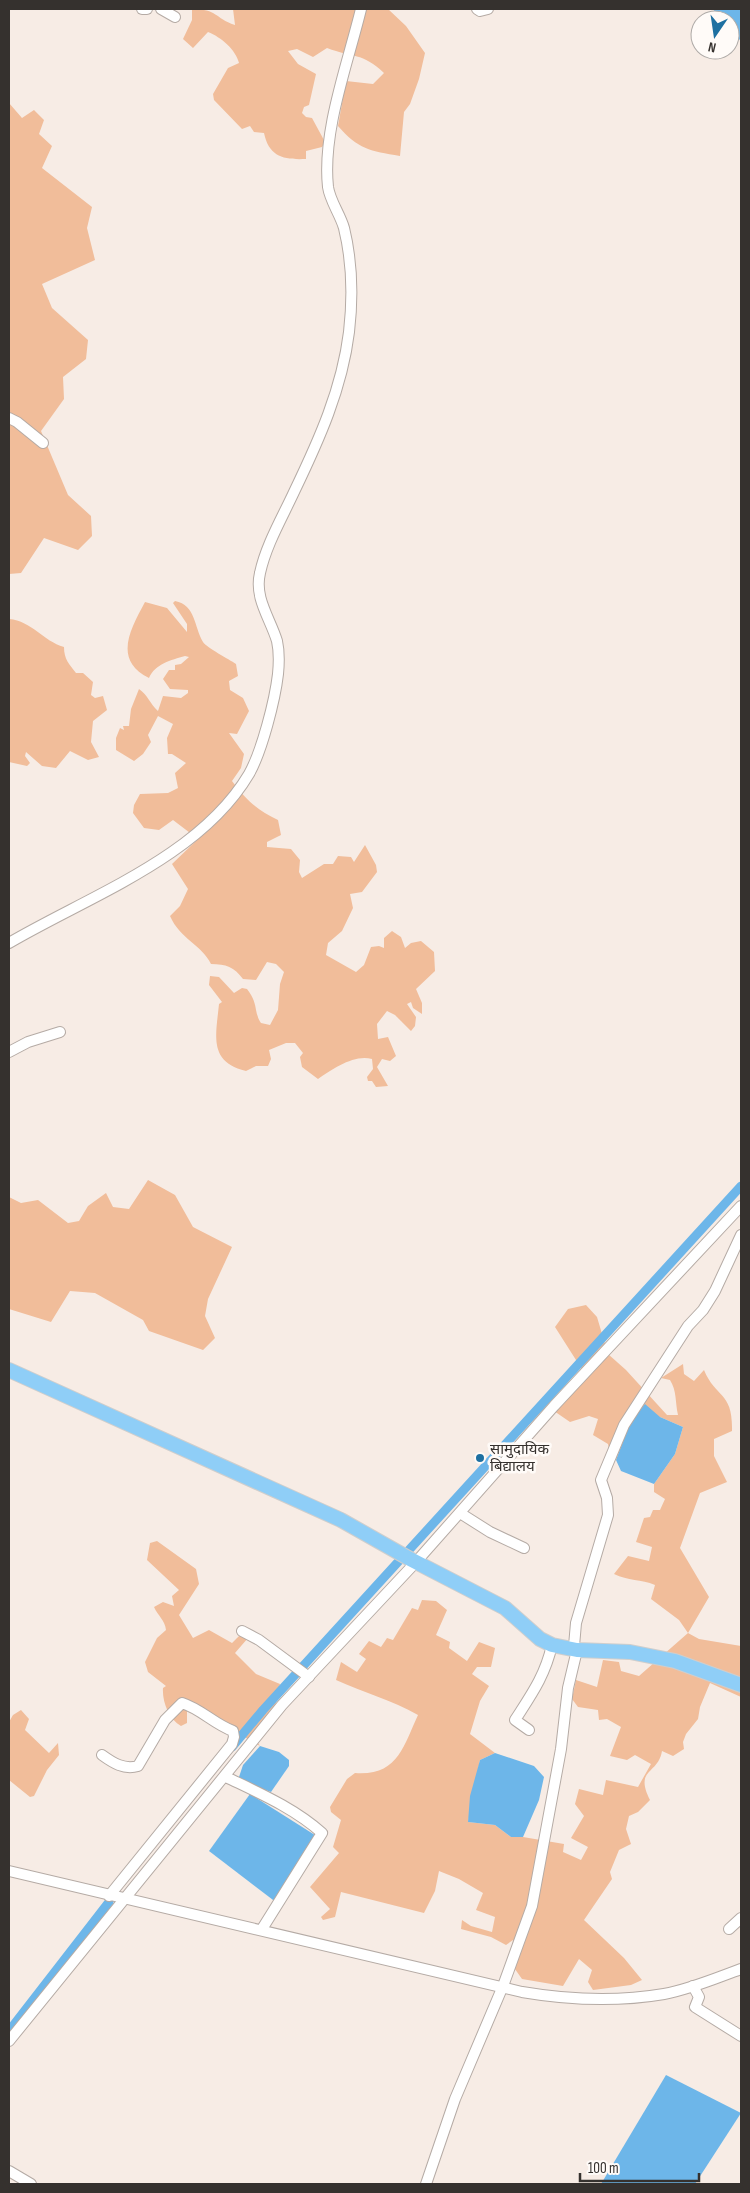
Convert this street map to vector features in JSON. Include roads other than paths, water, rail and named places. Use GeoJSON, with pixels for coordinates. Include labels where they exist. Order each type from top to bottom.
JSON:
{"type":"FeatureCollection","features":[{"type":"Feature","properties":{"kind":"main road"},"geometry":{"type":"LineString","coordinates":[[9,1370],[341,1520],[505,1608],[540,1639],[552,1646],[577,1650],[630,1652],[675,1661],[741,1685]]}},
{"type":"Feature","properties":{"kind":"street"},"geometry":{"type":"LineString","coordinates":[[142,9],[147,9]]}},
{"type":"Feature","properties":{"kind":"street"},"geometry":{"type":"LineString","coordinates":[[161,9],[175,17]]}},
{"type":"Feature","properties":{"kind":"street"},"geometry":{"type":"LineString","coordinates":[[9,943],[165,858],[213,817],[232,796],[254,763],[269,716],[278,673],[278,643],[257,588],[260,572],[274,534],[323,431],[342,376],[349,329],[351,264],[343,226],[328,189],[328,162],[334,110],[361,9]]}},
{"type":"Feature","properties":{"kind":"street"},"geometry":{"type":"LineString","coordinates":[[477,9],[480,11],[488,9]]}},
{"type":"Feature","properties":{"kind":"street"},"geometry":{"type":"LineString","coordinates":[[9,418],[17,422],[43,443]]}},
{"type":"Feature","properties":{"kind":"street"},"geometry":{"type":"LineString","coordinates":[[9,1052],[28,1042],[60,1032]]}},
{"type":"Feature","properties":{"kind":"street"},"geometry":{"type":"LineString","coordinates":[[9,2041],[226,1777],[282,1706],[301,1672],[409,1558],[460,1513],[554,1406],[741,1206]]}},
{"type":"Feature","properties":{"kind":"street"},"geometry":{"type":"LineString","coordinates":[[426,2184],[475,2049],[503,1986],[532,1906],[561,1749],[568,1688],[577,1650],[574,1646],[576,1623],[608,1515],[607,1498],[601,1480],[609,1458],[634,1410],[688,1326],[703,1310],[715,1291],[741,1235]]}},
{"type":"Feature","properties":{"kind":"street"},"geometry":{"type":"LineString","coordinates":[[460,1513],[490,1532],[524,1548]]}},
{"type":"Feature","properties":{"kind":"street"},"geometry":{"type":"LineString","coordinates":[[242,1631],[259,1640],[301,1672]]}},
{"type":"Feature","properties":{"kind":"street"},"geometry":{"type":"LineString","coordinates":[[529,1730],[515,1720],[523,1704],[540,1682],[552,1646]]}},
{"type":"Feature","properties":{"kind":"street"},"geometry":{"type":"LineString","coordinates":[[102,1755],[112,1762],[129,1768],[138,1766],[165,1720],[182,1703],[193,1706],[218,1725],[232,1731],[234,1736],[232,1744],[109,1896]]}},
{"type":"Feature","properties":{"kind":"street"},"geometry":{"type":"LineString","coordinates":[[226,1777],[261,1793],[305,1818],[322,1833],[262,1929]]}},
{"type":"Feature","properties":{"kind":"street"},"geometry":{"type":"LineString","coordinates":[[9,1871],[109,1896],[126,1897],[556,1998],[600,1999],[664,1994],[741,1969]]}},
{"type":"Feature","properties":{"kind":"street"},"geometry":{"type":"LineString","coordinates":[[729,1929],[741,1918]]}},
{"type":"Feature","properties":{"kind":"street"},"geometry":{"type":"LineString","coordinates":[[693,1986],[698,1997],[694,2008],[741,2036]]}},
{"type":"Feature","properties":{"kind":"street"},"geometry":{"type":"LineString","coordinates":[[9,2171],[31,2184]]}},
{"type":"Feature","properties":{"kind":"water"},"geometry":{"type":"Polygon","coordinates":[[[741,9],[741,41],[740,10],[714,10],[741,9]]]}},
{"type":"Feature","properties":{"kind":"water"},"geometry":{"type":"Polygon","coordinates":[[[645,1404],[660,1417],[683,1427],[675,1454],[654,1484],[621,1471],[616,1460],[630,1423],[645,1404]]]}},
{"type":"Feature","properties":{"kind":"water"},"geometry":{"type":"Polygon","coordinates":[[[260,1746],[279,1752],[289,1760],[289,1766],[271,1792],[243,1782],[239,1777],[243,1765],[260,1746]]]}},
{"type":"Feature","properties":{"kind":"water"},"geometry":{"type":"Polygon","coordinates":[[[495,1753],[534,1766],[544,1777],[539,1800],[523,1837],[511,1837],[495,1825],[468,1822],[470,1796],[480,1760],[495,1753]]]}},
{"type":"Feature","properties":{"kind":"water"},"geometry":{"type":"Polygon","coordinates":[[[250,1794],[318,1837],[277,1903],[209,1851],[250,1794]]]}},
{"type":"Feature","properties":{"kind":"water"},"geometry":{"type":"Polygon","coordinates":[[[666,2075],[741,2113],[695,2184],[601,2184],[666,2075]]]}},
{"type":"Feature","properties":{"kind":"waterway"},"geometry":{"type":"LineString","coordinates":[[232,1747],[263,1710],[741,1186]]}},
{"type":"Feature","properties":{"kind":"waterway"},"geometry":{"type":"LineString","coordinates":[[9,2031],[109,1902]]}},
{"type":"Feature","properties":{"kind":"place","name":"सामुदायिक बिद्यालय"},"geometry":{"type":"Point","coordinates":[480,1458]}}]}
